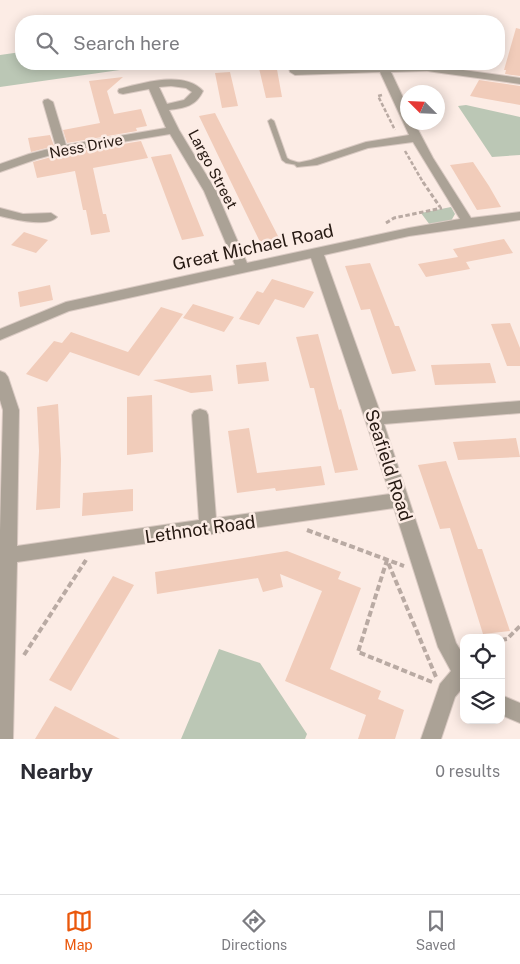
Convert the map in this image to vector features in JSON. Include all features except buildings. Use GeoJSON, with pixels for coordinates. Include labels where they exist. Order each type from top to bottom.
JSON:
{"type":"FeatureCollection","features":[{"type":"Feature","properties":{"kind":"street"},"geometry":{"type":"LineString","coordinates":[[294,70],[295,72],[354,70]]}},
{"type":"Feature","properties":{"kind":"street"},"geometry":{"type":"LineString","coordinates":[[384,70],[400,104]]}},
{"type":"Feature","properties":{"kind":"street"},"geometry":{"type":"LineString","coordinates":[[441,70],[520,81]]}},
{"type":"Feature","properties":{"kind":"street"},"geometry":{"type":"LineString","coordinates":[[123,91],[171,83],[183,84],[198,91],[195,99],[185,104],[163,108]]}},
{"type":"Feature","properties":{"kind":"street","name":"Largo Street"},"geometry":{"type":"LineString","coordinates":[[153,86],[173,130],[210,191],[243,268]]}},
{"type":"Feature","properties":{"kind":"street"},"geometry":{"type":"LineString","coordinates":[[48,102],[62,150]]}},
{"type":"Feature","properties":{"kind":"street","name":"Ness Drive"},"geometry":{"type":"LineString","coordinates":[[0,168],[33,156],[173,130]]}},
{"type":"Feature","properties":{"kind":"street"},"geometry":{"type":"LineString","coordinates":[[412,130],[468,222]]}},
{"type":"Feature","properties":{"kind":"street"},"geometry":{"type":"LineString","coordinates":[[301,165],[380,142],[415,138]]}},
{"type":"Feature","properties":{"kind":"street"},"geometry":{"type":"LineString","coordinates":[[0,212],[23,218],[51,217]]}},
{"type":"Feature","properties":{"kind":"street","name":"Great Michael Road"},"geometry":{"type":"LineString","coordinates":[[0,335],[66,307],[316,252],[468,222],[520,216]]}},
{"type":"Feature","properties":{"kind":"street","name":"Seafield Road"},"geometry":{"type":"LineString","coordinates":[[316,252],[374,419],[448,647],[460,671]]}},
{"type":"Feature","properties":{"kind":"street"},"geometry":{"type":"LineString","coordinates":[[1,383],[11,410],[4,556],[6,682],[3,739]]}},
{"type":"Feature","properties":{"kind":"street"},"geometry":{"type":"LineString","coordinates":[[374,419],[520,407]]}},
{"type":"Feature","properties":{"kind":"street"},"geometry":{"type":"LineString","coordinates":[[200,415],[208,528]]}},
{"type":"Feature","properties":{"kind":"street","name":"Lethnot Road"},"geometry":{"type":"LineString","coordinates":[[4,556],[400,500]]}},
{"type":"Feature","properties":{"kind":"street"},"geometry":{"type":"LineString","coordinates":[[431,739],[447,691],[460,677]]}},
{"type":"Feature","properties":{"kind":"street"},"geometry":{"type":"LineString","coordinates":[[505,706],[520,713]]}},
{"type":"Feature","properties":{"kind":"lane"},"geometry":{"type":"LineString","coordinates":[[271,121],[284,159],[301,165]]}},
{"type":"Feature","properties":{"kind":"path"},"geometry":{"type":"LineString","coordinates":[[304,529],[425,575]]}},
{"type":"Feature","properties":{"kind":"path"},"geometry":{"type":"LineString","coordinates":[[6,682],[98,543]]}},
{"type":"Feature","properties":{"kind":"path"},"geometry":{"type":"LineString","coordinates":[[387,560],[436,676],[439,685],[358,652],[387,560]]}},
{"type":"Feature","properties":{"kind":"path"},"geometry":{"type":"LineString","coordinates":[[505,639],[520,626]]}},
{"type":"Feature","properties":{"kind":"green space"},"geometry":{"type":"Polygon","coordinates":[[[15,53],[15,70],[120,70],[0,87],[0,55],[15,53]]]}},
{"type":"Feature","properties":{"kind":"green space"},"geometry":{"type":"Polygon","coordinates":[[[466,105],[520,117],[520,155],[492,157],[458,106],[466,105]]]}},
{"type":"Feature","properties":{"kind":"green space"},"geometry":{"type":"Polygon","coordinates":[[[451,207],[455,214],[451,221],[430,225],[421,213],[451,207]]]}},
{"type":"Feature","properties":{"kind":"green space"},"geometry":{"type":"Polygon","coordinates":[[[219,649],[260,663],[307,734],[305,739],[181,739],[219,649]]]}}]}
